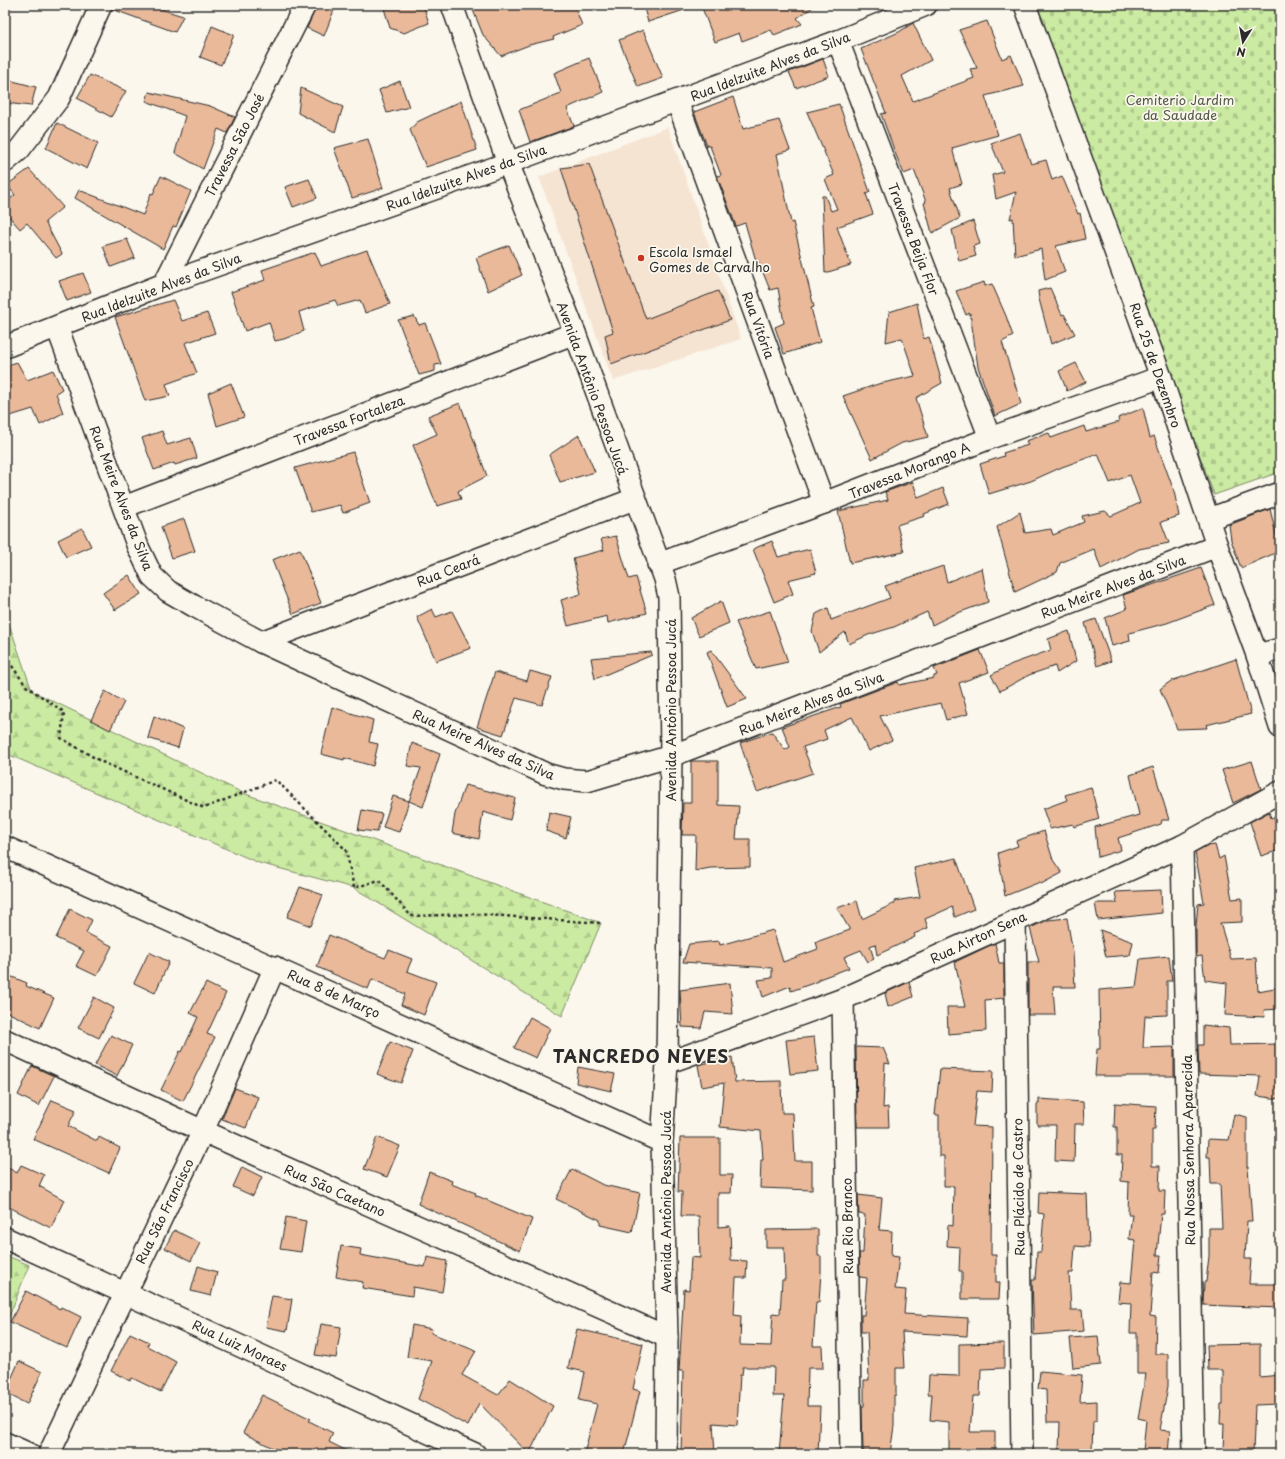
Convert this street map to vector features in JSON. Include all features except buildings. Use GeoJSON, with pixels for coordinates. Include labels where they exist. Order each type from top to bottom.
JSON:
{"type":"FeatureCollection","features":[{"type":"Feature","properties":{"kind":"street"},"geometry":{"type":"LineString","coordinates":[[5,162],[19,150],[59,98],[101,5]]}},
{"type":"Feature","properties":{"kind":"street","name":"Travessa São José"},"geometry":{"type":"LineString","coordinates":[[164,284],[305,5]]}},
{"type":"Feature","properties":{"kind":"street","name":"Avenida Antônio Pessoa Jucá"},"geometry":{"type":"LineString","coordinates":[[452,5],[508,163],[575,333],[670,597],[671,756],[667,1063],[662,1142],[667,1337],[666,1454]]}},
{"type":"Feature","properties":{"kind":"street","name":"Rua Idelzuite Alves da Silva"},"geometry":{"type":"LineString","coordinates":[[5,347],[164,284],[508,163],[838,41],[926,5]]}},
{"type":"Feature","properties":{"kind":"street","name":"Rua 25 de Dezembro"},"geometry":{"type":"LineString","coordinates":[[1025,5],[1161,377],[1217,546],[1258,656],[1280,727]]}},
{"type":"Feature","properties":{"kind":"street","name":"Travessa Beija Flor"},"geometry":{"type":"LineString","coordinates":[[838,41],[990,438]]}},
{"type":"Feature","properties":{"kind":"street","name":"Rua Vitória"},"geometry":{"type":"LineString","coordinates":[[677,101],[824,503]]}},
{"type":"Feature","properties":{"kind":"street","name":"Rua Meire Alves da Silva"},"geometry":{"type":"LineString","coordinates":[[57,327],[138,547],[152,576],[168,591],[261,642],[546,774],[564,779],[587,780],[671,756],[1217,546]]}},
{"type":"Feature","properties":{"kind":"street","name":"Travessa Fortaleza"},"geometry":{"type":"LineString","coordinates":[[124,506],[575,333]]}},
{"type":"Feature","properties":{"kind":"street","name":"Travessa Morango A"},"geometry":{"type":"LineString","coordinates":[[658,564],[824,503],[990,438],[1161,377]]}},
{"type":"Feature","properties":{"kind":"street"},"geometry":{"type":"LineString","coordinates":[[1209,520],[1280,493]]}},
{"type":"Feature","properties":{"kind":"street","name":"Rua Ceará"},"geometry":{"type":"LineString","coordinates":[[261,642],[634,499]]}},
{"type":"Feature","properties":{"kind":"street"},"geometry":{"type":"LineString","coordinates":[[1258,656],[1280,649]]}},
{"type":"Feature","properties":{"kind":"street","name":"Rua Airton Sena"},"geometry":{"type":"LineString","coordinates":[[667,1063],[843,999],[1015,920],[1182,846],[1280,792]]}},
{"type":"Feature","properties":{"kind":"street","name":"Rua Nossa Senhora Aparecida"},"geometry":{"type":"LineString","coordinates":[[1182,846],[1194,1454]]}},
{"type":"Feature","properties":{"kind":"street","name":"Rua 8 de Março"},"geometry":{"type":"LineString","coordinates":[[5,847],[662,1142]]}},
{"type":"Feature","properties":{"kind":"street","name":"Rua Plácido de Castro"},"geometry":{"type":"LineString","coordinates":[[1015,920],[1022,1454]]}},
{"type":"Feature","properties":{"kind":"street","name":"Rua São Francisco"},"geometry":{"type":"LineString","coordinates":[[49,1454],[202,1131],[275,967]]}},
{"type":"Feature","properties":{"kind":"street","name":"Rua Rio Branco"},"geometry":{"type":"LineString","coordinates":[[843,999],[851,1454]]}},
{"type":"Feature","properties":{"kind":"street","name":"Rua São Caetano"},"geometry":{"type":"LineString","coordinates":[[5,1040],[202,1131],[667,1337]]}},
{"type":"Feature","properties":{"kind":"street","name":"Rua Luiz Moraes"},"geometry":{"type":"LineString","coordinates":[[5,1238],[475,1454]]}},
{"type":"Feature","properties":{"kind":"street"},"geometry":{"type":"LineString","coordinates":[[5,1443],[29,1454]]}},
{"type":"Feature","properties":{"kind":"path"},"geometry":{"type":"LineString","coordinates":[[5,656],[26,686],[64,712],[61,738],[100,761],[204,808],[276,780],[346,850],[354,888],[379,880],[411,916],[475,914],[601,924]]}},
{"type":"Feature","properties":{"kind":"shaded area","name":"Escola Ismael Gomes de Carvalho"},"geometry":{"type":"Polygon","coordinates":[[[668,127],[741,339],[613,381],[539,177],[668,127]]]}},
{"type":"Feature","properties":{"kind":"green space","name":"Cemiterio Jardim da Saudade"},"geometry":{"type":"Polygon","coordinates":[[[1037,5],[1280,5],[1280,472],[1214,495],[1037,5]]]}},
{"type":"Feature","properties":{"kind":"green space"},"geometry":{"type":"Polygon","coordinates":[[[5,612],[32,691],[243,793],[601,923],[562,1016],[354,888],[259,863],[5,753],[5,612]]]}},
{"type":"Feature","properties":{"kind":"green space"},"geometry":{"type":"Polygon","coordinates":[[[5,1255],[29,1265],[7,1322],[5,1323],[5,1255]]]}},
{"type":"Feature","properties":{"kind":"place","name":"Escola Ismael Gomes de Carvalho"},"geometry":{"type":"Point","coordinates":[641,258]}},
{"type":"Feature","properties":{"kind":"district","name":"TANCREDO NEVES"},"geometry":{"type":"Point","coordinates":[641,1056]}}]}
